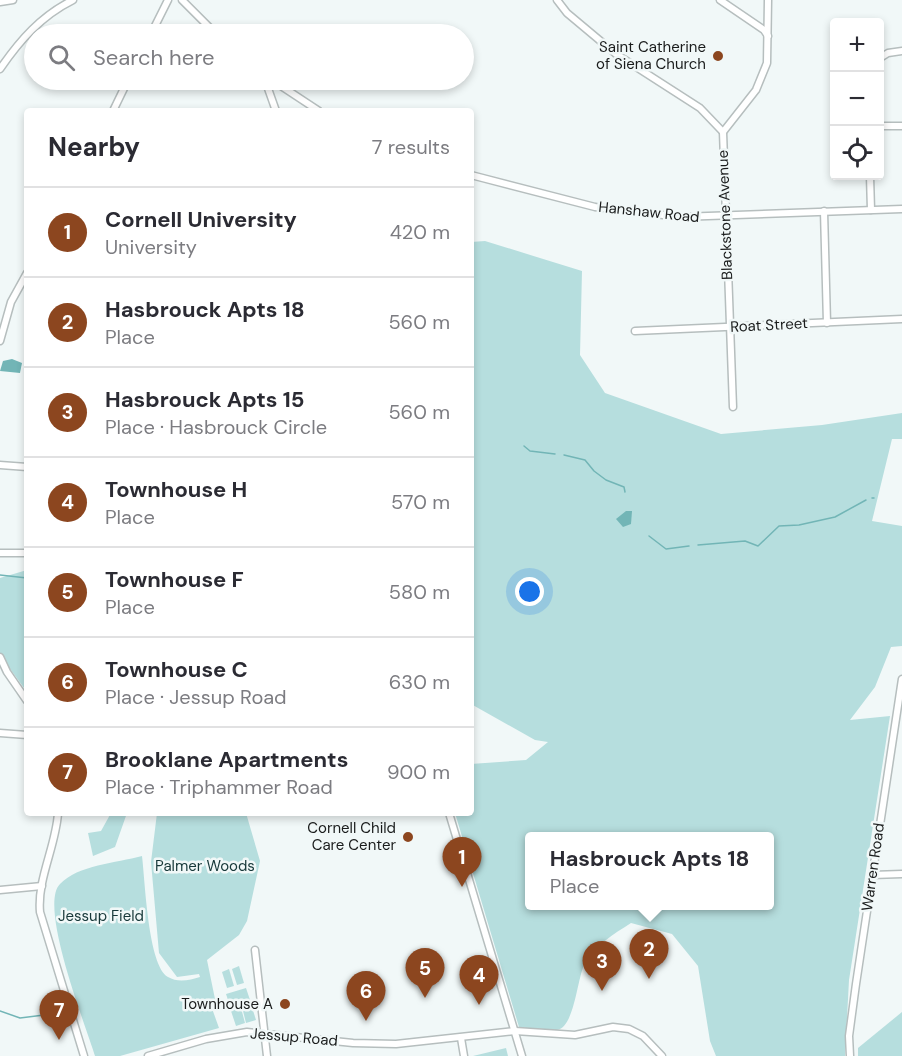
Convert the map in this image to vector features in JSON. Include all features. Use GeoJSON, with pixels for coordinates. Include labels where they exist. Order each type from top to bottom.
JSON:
{"type":"FeatureCollection","features":[{"type":"Feature","properties":{"kind":"street"},"geometry":{"type":"LineString","coordinates":[[0,2],[13,0]]}},
{"type":"Feature","properties":{"kind":"street"},"geometry":{"type":"LineString","coordinates":[[36,24],[73,0]]}},
{"type":"Feature","properties":{"kind":"street"},"geometry":{"type":"LineString","coordinates":[[156,24],[168,0]]}},
{"type":"Feature","properties":{"kind":"street"},"geometry":{"type":"LineString","coordinates":[[182,0],[206,24]]}},
{"type":"Feature","properties":{"kind":"street"},"geometry":{"type":"LineString","coordinates":[[557,0],[567,13],[616,54],[700,108],[723,132]]}},
{"type":"Feature","properties":{"kind":"street"},"geometry":{"type":"LineString","coordinates":[[720,0],[764,30],[768,37]]}},
{"type":"Feature","properties":{"kind":"street","name":"Blackstone Avenue"},"geometry":{"type":"LineString","coordinates":[[733,407],[724,217],[723,132],[760,82],[767,63],[768,0]]}},
{"type":"Feature","properties":{"kind":"street"},"geometry":{"type":"LineString","coordinates":[[0,69],[24,37]]}},
{"type":"Feature","properties":{"kind":"street"},"geometry":{"type":"LineString","coordinates":[[884,55],[902,51]]}},
{"type":"Feature","properties":{"kind":"street"},"geometry":{"type":"LineString","coordinates":[[114,108],[123,90]]}},
{"type":"Feature","properties":{"kind":"street"},"geometry":{"type":"LineString","coordinates":[[269,90],[275,108]]}},
{"type":"Feature","properties":{"kind":"street"},"geometry":{"type":"LineString","coordinates":[[272,98],[276,90]]}},
{"type":"Feature","properties":{"kind":"street"},"geometry":{"type":"LineString","coordinates":[[288,90],[315,108]]}},
{"type":"Feature","properties":{"kind":"street"},"geometry":{"type":"LineString","coordinates":[[884,126],[902,126]]}},
{"type":"Feature","properties":{"kind":"street","name":"Hanshaw Road"},"geometry":{"type":"LineString","coordinates":[[474,176],[594,207],[680,217],[902,209]]}},
{"type":"Feature","properties":{"kind":"street"},"geometry":{"type":"LineString","coordinates":[[870,180],[871,210]]}},
{"type":"Feature","properties":{"kind":"street"},"geometry":{"type":"LineString","coordinates":[[824,211],[827,323]]}},
{"type":"Feature","properties":{"kind":"street"},"geometry":{"type":"LineString","coordinates":[[0,341],[11,302],[24,278]]}},
{"type":"Feature","properties":{"kind":"street","name":"Roat Street"},"geometry":{"type":"LineString","coordinates":[[635,331],[902,319]]}},
{"type":"Feature","properties":{"kind":"street"},"geometry":{"type":"LineString","coordinates":[[0,465],[24,468]]}},
{"type":"Feature","properties":{"kind":"street"},"geometry":{"type":"LineString","coordinates":[[0,553],[24,553]]}},
{"type":"Feature","properties":{"kind":"street"},"geometry":{"type":"LineString","coordinates":[[0,657],[3,673],[24,698]]}},
{"type":"Feature","properties":{"kind":"street","name":"Warren Road"},"geometry":{"type":"LineString","coordinates":[[850,1056],[849,1036],[902,679]]}},
{"type":"Feature","properties":{"kind":"street"},"geometry":{"type":"LineString","coordinates":[[0,733],[24,735]]}},
{"type":"Feature","properties":{"kind":"street"},"geometry":{"type":"LineString","coordinates":[[58,816],[54,842],[42,886],[41,919],[84,1056]]}},
{"type":"Feature","properties":{"kind":"street"},"geometry":{"type":"LineString","coordinates":[[450,816],[522,1056]]}},
{"type":"Feature","properties":{"kind":"street"},"geometry":{"type":"LineString","coordinates":[[872,875],[902,874]]}},
{"type":"Feature","properties":{"kind":"street"},"geometry":{"type":"LineString","coordinates":[[0,890],[42,886]]}},
{"type":"Feature","properties":{"kind":"street"},"geometry":{"type":"LineString","coordinates":[[255,950],[267,1056]]}},
{"type":"Feature","properties":{"kind":"street","name":"Jessup Road"},"geometry":{"type":"LineString","coordinates":[[148,1056],[206,1038],[247,1032],[406,1044],[515,1031],[567,1035],[608,1028],[624,1028],[643,1036],[662,1056]]}},
{"type":"Feature","properties":{"kind":"street"},"geometry":{"type":"LineString","coordinates":[[461,1038],[464,1056]]}},
{"type":"Feature","properties":{"kind":"green space"},"geometry":{"type":"Polygon","coordinates":[[[485,241],[582,271],[580,355],[605,393],[721,434],[822,425],[902,413],[902,439],[892,439],[872,521],[902,526],[902,646],[891,647],[875,687],[850,720],[890,716],[849,980],[845,1056],[716,1056],[710,1041],[698,966],[672,934],[631,923],[605,940],[585,963],[572,1011],[563,1027],[548,1031],[519,1027],[456,816],[474,816],[474,764],[526,760],[548,742],[535,740],[474,706],[474,242],[485,241]]]}},
{"type":"Feature","properties":{"kind":"green space"},"geometry":{"type":"Polygon","coordinates":[[[24,571],[24,688],[0,655],[0,578],[24,571]]]}},
{"type":"Feature","properties":{"kind":"green space","name":"Palmer Woods"},"geometry":{"type":"Polygon","coordinates":[[[109,816],[126,816],[115,847],[93,856],[88,833],[101,831],[109,816]]]}},
{"type":"Feature","properties":{"kind":"green space","name":"Jessup Field"},"geometry":{"type":"Polygon","coordinates":[[[157,816],[247,816],[260,861],[247,921],[239,935],[207,960],[215,999],[209,1000],[219,1028],[120,1056],[95,1056],[59,940],[55,916],[55,896],[60,884],[77,873],[142,856],[152,940],[161,970],[168,977],[176,980],[200,977],[199,974],[177,977],[159,953],[151,862],[157,816]]]}},
{"type":"Feature","properties":{"kind":"green space"},"geometry":{"type":"Polygon","coordinates":[[[239,966],[244,983],[237,985],[232,969],[239,966]]]}},
{"type":"Feature","properties":{"kind":"green space"},"geometry":{"type":"Polygon","coordinates":[[[229,969],[234,986],[227,988],[222,972],[229,969]]]}},
{"type":"Feature","properties":{"kind":"green space"},"geometry":{"type":"Polygon","coordinates":[[[246,988],[251,1003],[231,1009],[226,994],[246,988]]]}},
{"type":"Feature","properties":{"kind":"green space"},"geometry":{"type":"Polygon","coordinates":[[[251,1004],[256,1020],[246,1023],[242,1007],[251,1004]]]}},
{"type":"Feature","properties":{"kind":"green space"},"geometry":{"type":"Polygon","coordinates":[[[241,1008],[245,1023],[236,1026],[231,1011],[241,1008]]]}},
{"type":"Feature","properties":{"kind":"green space"},"geometry":{"type":"Polygon","coordinates":[[[902,1012],[902,1056],[858,1056],[858,1048],[902,1012]]]}},
{"type":"Feature","properties":{"kind":"green space"},"geometry":{"type":"Polygon","coordinates":[[[506,1048],[508,1056],[473,1056],[506,1048]]]}},
{"type":"Feature","properties":{"kind":"shaded area"},"geometry":{"type":"Polygon","coordinates":[[[12,359],[22,363],[20,373],[0,371],[3,361],[12,359]]]}},
{"type":"Feature","properties":{"kind":"shaded area"},"geometry":{"type":"Polygon","coordinates":[[[626,511],[632,511],[631,524],[623,527],[616,519],[626,511]]]}},
{"type":"Feature","properties":{"kind":"waterway"},"geometry":{"type":"LineString","coordinates":[[524,446],[530,451],[555,454]]}},
{"type":"Feature","properties":{"kind":"waterway"},"geometry":{"type":"LineString","coordinates":[[564,455],[585,460],[606,480],[624,487],[625,492]]}},
{"type":"Feature","properties":{"kind":"waterway"},"geometry":{"type":"LineString","coordinates":[[698,545],[745,541],[758,546],[779,526],[799,525],[835,517],[866,500]]}},
{"type":"Feature","properties":{"kind":"waterway"},"geometry":{"type":"LineString","coordinates":[[649,536],[666,549],[689,546]]}},
{"type":"Feature","properties":{"kind":"waterway"},"geometry":{"type":"LineString","coordinates":[[0,575],[24,578]]}},
{"type":"Feature","properties":{"kind":"waterway"},"geometry":{"type":"LineString","coordinates":[[0,1011],[20,1018],[44,1015]]}},
{"type":"Feature","properties":{"kind":"place","name":"Saint Catherine of Siena Church"},"geometry":{"type":"Point","coordinates":[718,56]}},
{"type":"Feature","properties":{"kind":"place","name":"Cornell Child Care Center"},"geometry":{"type":"Point","coordinates":[408,837]}},
{"type":"Feature","properties":{"kind":"place","name":"Cornell University"},"geometry":{"type":"Point","coordinates":[462,887]}},
{"type":"Feature","properties":{"kind":"place","name":"Hasbrouck Apts 18"},"geometry":{"type":"Point","coordinates":[649,979]}},
{"type":"Feature","properties":{"kind":"place","name":"Hasbrouck Apts 15"},"geometry":{"type":"Point","coordinates":[602,991]}},
{"type":"Feature","properties":{"kind":"place","name":"Townhouse F"},"geometry":{"type":"Point","coordinates":[425,998]}},
{"type":"Feature","properties":{"kind":"place","name":"Townhouse A"},"geometry":{"type":"Point","coordinates":[285,1004]}},
{"type":"Feature","properties":{"kind":"place","name":"Townhouse H"},"geometry":{"type":"Point","coordinates":[479,1005]}},
{"type":"Feature","properties":{"kind":"place","name":"Townhouse C"},"geometry":{"type":"Point","coordinates":[366,1021]}},
{"type":"Feature","properties":{"kind":"place","name":"Brooklane Apartments"},"geometry":{"type":"Point","coordinates":[59,1040]}}]}
